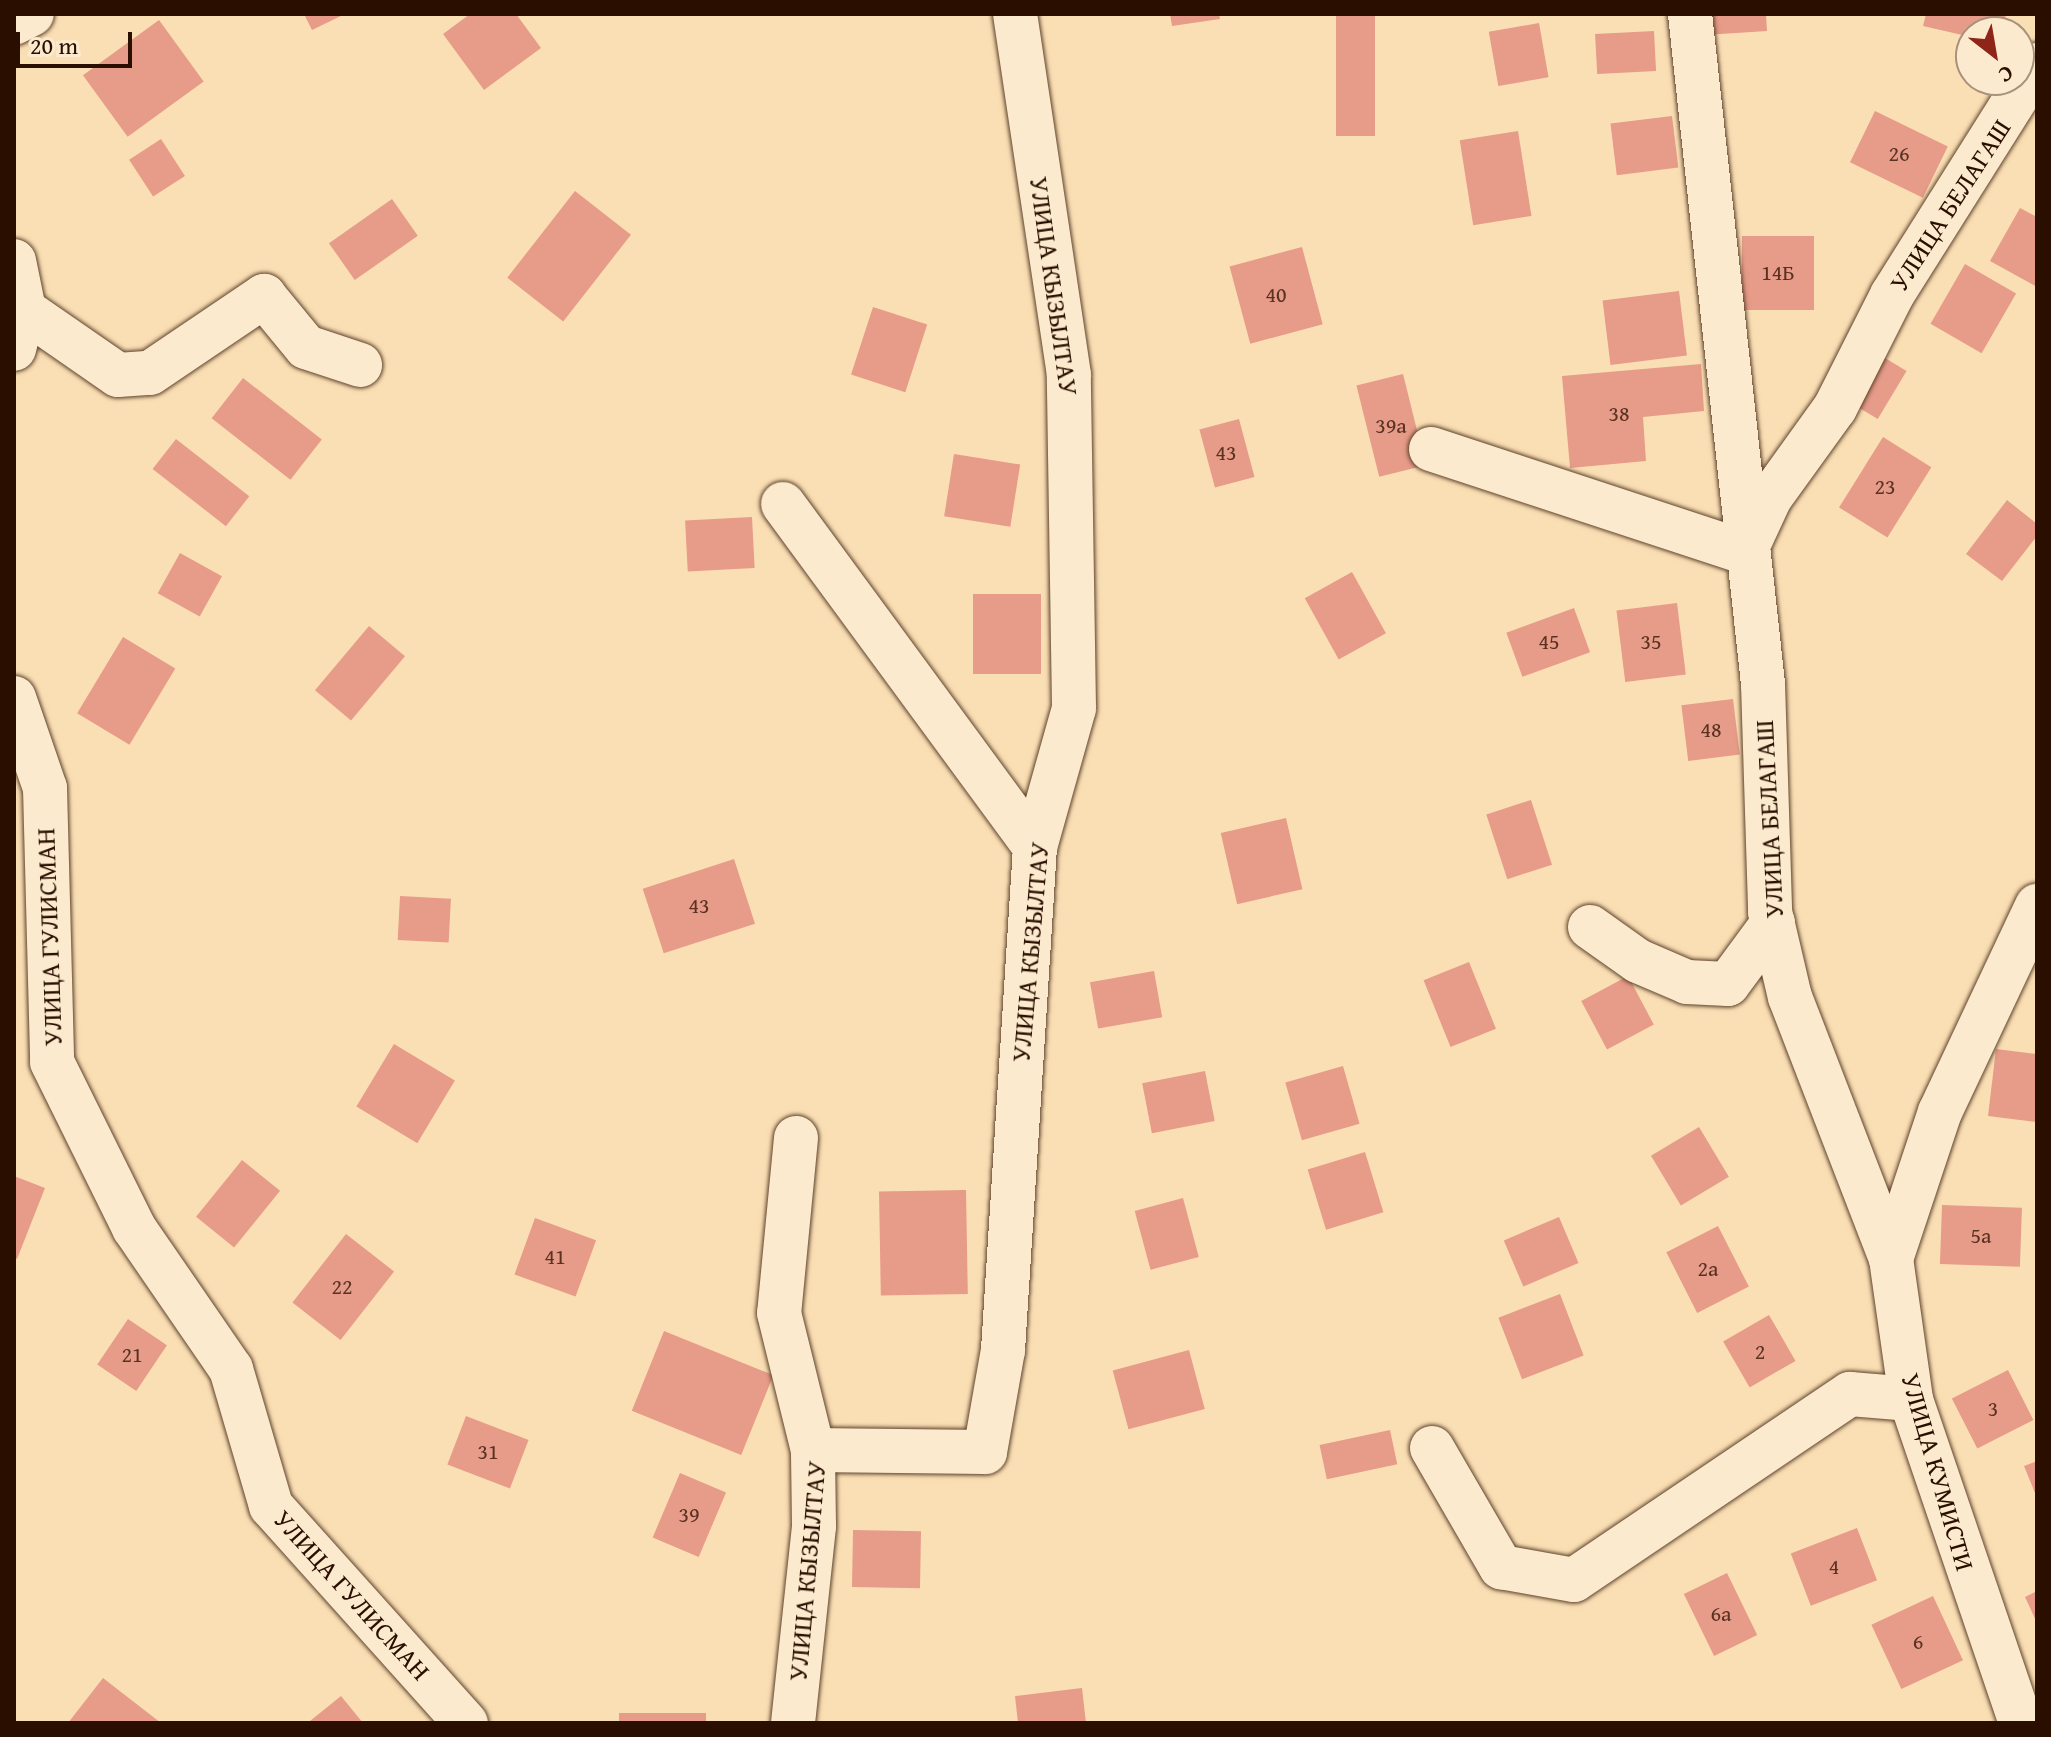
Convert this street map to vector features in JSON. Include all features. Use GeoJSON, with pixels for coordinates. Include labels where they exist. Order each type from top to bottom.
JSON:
{"type":"FeatureCollection","features":[{"type":"Feature","properties":{"kind":"street"},"geometry":{"type":"LineString","coordinates":[[14,23],[32,14]]}},
{"type":"Feature","properties":{"kind":"street","name":"УЛИЦА КЫЗЫЛТАУ"},"geometry":{"type":"LineString","coordinates":[[793,1723],[814,1526],[813,1450],[985,1452],[1003,1350],[1035,847],[1074,708],[1069,375],[1015,14]]}},
{"type":"Feature","properties":{"kind":"street","name":"УЛИЦА БЕЛАГАШ"},"geometry":{"type":"LineString","coordinates":[[1690,14],[1745,552],[1763,684],[1773,923],[1790,997],[1891,1259]]}},
{"type":"Feature","properties":{"kind":"street","name":"УЛИЦА БЕЛАГАШ"},"geometry":{"type":"LineString","coordinates":[[1745,552],[1770,498],[1835,408],[1892,295],[2037,65]]}},
{"type":"Feature","properties":{"kind":"street"},"geometry":{"type":"LineString","coordinates":[[14,261],[19,330],[118,375],[150,373],[264,296],[306,347],[360,365]]}},
{"type":"Feature","properties":{"kind":"street"},"geometry":{"type":"LineString","coordinates":[[1431,449],[1745,552]]}},
{"type":"Feature","properties":{"kind":"street"},"geometry":{"type":"LineString","coordinates":[[783,504],[1035,847]]}},
{"type":"Feature","properties":{"kind":"street","name":"УЛИЦА ГУЛИСМАН"},"geometry":{"type":"LineString","coordinates":[[14,698],[45,788],[52,1062],[134,1228],[231,1369],[271,1506],[466,1723]]}},
{"type":"Feature","properties":{"kind":"street","name":"УЛИЦА КУМИСТИ"},"geometry":{"type":"LineString","coordinates":[[2021,1723],[1911,1399],[1891,1259],[1940,1112],[2037,906]]}},
{"type":"Feature","properties":{"kind":"street"},"geometry":{"type":"LineString","coordinates":[[1590,927],[1638,961],[1687,982],[1728,984],[1773,923]]}},
{"type":"Feature","properties":{"kind":"street"},"geometry":{"type":"LineString","coordinates":[[796,1138],[779,1313],[813,1450]]}},
{"type":"Feature","properties":{"kind":"street"},"geometry":{"type":"LineString","coordinates":[[1432,1448],[1501,1567],[1574,1580],[1850,1394],[1911,1399]]}},
{"type":"Feature","properties":{"kind":"building"},"geometry":{"type":"Polygon","coordinates":[[[304,14],[345,14],[312,30],[304,14]]]}},
{"type":"Feature","properties":{"kind":"building"},"geometry":{"type":"Polygon","coordinates":[[[470,14],[516,14],[541,48],[484,90],[443,34],[470,14]]]}},
{"type":"Feature","properties":{"kind":"building"},"geometry":{"type":"Polygon","coordinates":[[[1170,14],[1219,14],[1220,19],[1172,26],[1170,14]]]}},
{"type":"Feature","properties":{"kind":"building"},"geometry":{"type":"Polygon","coordinates":[[[1336,14],[1375,14],[1375,136],[1336,136],[1336,14]]]}},
{"type":"Feature","properties":{"kind":"building"},"geometry":{"type":"Polygon","coordinates":[[[1703,14],[1766,14],[1767,31],[1705,35],[1703,14]]]}},
{"type":"Feature","properties":{"kind":"building"},"geometry":{"type":"Polygon","coordinates":[[[1926,14],[2006,14],[1955,16],[1955,33],[1923,26],[1926,14]]]}},
{"type":"Feature","properties":{"kind":"building"},"geometry":{"type":"Polygon","coordinates":[[[159,20],[204,81],[128,137],[83,75],[159,20]]]}},
{"type":"Feature","properties":{"kind":"building"},"geometry":{"type":"Polygon","coordinates":[[[1539,23],[1549,77],[1498,86],[1489,32],[1539,23]]]}},
{"type":"Feature","properties":{"kind":"building"},"geometry":{"type":"Polygon","coordinates":[[[1654,31],[1656,71],[1597,74],[1595,34],[1654,31]]]}},
{"type":"Feature","properties":{"kind":"building"},"geometry":{"type":"Polygon","coordinates":[[[1875,111],[1948,147],[1923,198],[1850,162],[1875,111]]]}},
{"type":"Feature","properties":{"kind":"building"},"geometry":{"type":"Polygon","coordinates":[[[1672,116],[1678,168],[1617,175],[1610,124],[1672,116]]]}},
{"type":"Feature","properties":{"kind":"building"},"geometry":{"type":"Polygon","coordinates":[[[1518,131],[1531,216],[1473,225],[1460,140],[1518,131]]]}},
{"type":"Feature","properties":{"kind":"building"},"geometry":{"type":"Polygon","coordinates":[[[161,139],[185,176],[153,197],[129,160],[161,139]]]}},
{"type":"Feature","properties":{"kind":"building"},"geometry":{"type":"Polygon","coordinates":[[[575,191],[631,235],[563,321],[507,278],[575,191]]]}},
{"type":"Feature","properties":{"kind":"building"},"geometry":{"type":"Polygon","coordinates":[[[392,199],[418,236],[355,280],[329,243],[392,199]]]}},
{"type":"Feature","properties":{"kind":"building"},"geometry":{"type":"Polygon","coordinates":[[[2020,208],[2037,217],[2037,287],[1990,261],[2020,208]]]}},
{"type":"Feature","properties":{"kind":"building"},"geometry":{"type":"Polygon","coordinates":[[[1742,236],[1814,236],[1814,310],[1742,310],[1742,236]]]}},
{"type":"Feature","properties":{"kind":"building"},"geometry":{"type":"Polygon","coordinates":[[[1302,247],[1323,324],[1250,344],[1230,266],[1302,247]]]}},
{"type":"Feature","properties":{"kind":"building"},"geometry":{"type":"Polygon","coordinates":[[[1965,264],[2016,294],[1982,353],[1930,324],[1965,264]]]}},
{"type":"Feature","properties":{"kind":"building"},"geometry":{"type":"Polygon","coordinates":[[[1679,291],[1687,356],[1610,365],[1603,300],[1679,291]]]}},
{"type":"Feature","properties":{"kind":"building"},"geometry":{"type":"Polygon","coordinates":[[[873,307],[927,325],[905,392],[851,375],[873,307]]]}},
{"type":"Feature","properties":{"kind":"building"},"geometry":{"type":"Polygon","coordinates":[[[1880,355],[1907,371],[1878,419],[1851,403],[1880,355]]]}},
{"type":"Feature","properties":{"kind":"building"},"geometry":{"type":"Polygon","coordinates":[[[1701,364],[1704,411],[1643,417],[1646,461],[1570,468],[1562,376],[1701,364]]]}},
{"type":"Feature","properties":{"kind":"building"},"geometry":{"type":"Polygon","coordinates":[[[1403,374],[1426,465],[1379,477],[1356,386],[1403,374]]]}},
{"type":"Feature","properties":{"kind":"building"},"geometry":{"type":"Polygon","coordinates":[[[243,378],[322,440],[290,480],[212,418],[243,378]]]}},
{"type":"Feature","properties":{"kind":"building"},"geometry":{"type":"Polygon","coordinates":[[[1239,419],[1255,477],[1215,488],[1199,430],[1239,419]]]}},
{"type":"Feature","properties":{"kind":"building"},"geometry":{"type":"Polygon","coordinates":[[[1883,437],[1931,467],[1887,538],[1839,507],[1883,437]]]}},
{"type":"Feature","properties":{"kind":"building"},"geometry":{"type":"Polygon","coordinates":[[[176,439],[249,496],[226,526],[153,469],[176,439]]]}},
{"type":"Feature","properties":{"kind":"building"},"geometry":{"type":"Polygon","coordinates":[[[954,454],[1020,464],[1010,527],[944,516],[954,454]]]}},
{"type":"Feature","properties":{"kind":"building"},"geometry":{"type":"Polygon","coordinates":[[[2007,500],[2037,524],[2037,536],[2002,581],[1966,554],[2007,500]]]}},
{"type":"Feature","properties":{"kind":"building"},"geometry":{"type":"Polygon","coordinates":[[[752,517],[755,568],[688,571],[685,521],[752,517]]]}},
{"type":"Feature","properties":{"kind":"building"},"geometry":{"type":"Polygon","coordinates":[[[180,553],[222,576],[200,617],[158,593],[180,553]]]}},
{"type":"Feature","properties":{"kind":"building"},"geometry":{"type":"Polygon","coordinates":[[[1352,572],[1386,633],[1339,659],[1305,598],[1352,572]]]}},
{"type":"Feature","properties":{"kind":"building"},"geometry":{"type":"Polygon","coordinates":[[[973,594],[1041,594],[1041,674],[973,674],[973,594]]]}},
{"type":"Feature","properties":{"kind":"building"},"geometry":{"type":"Polygon","coordinates":[[[1677,603],[1686,674],[1625,682],[1616,610],[1677,603]]]}},
{"type":"Feature","properties":{"kind":"building"},"geometry":{"type":"Polygon","coordinates":[[[1574,608],[1590,652],[1522,677],[1506,633],[1574,608]]]}},
{"type":"Feature","properties":{"kind":"building"},"geometry":{"type":"Polygon","coordinates":[[[369,626],[405,656],[351,721],[315,690],[369,626]]]}},
{"type":"Feature","properties":{"kind":"building"},"geometry":{"type":"Polygon","coordinates":[[[123,637],[175,668],[129,745],[77,713],[123,637]]]}},
{"type":"Feature","properties":{"kind":"building"},"geometry":{"type":"Polygon","coordinates":[[[1733,699],[1740,755],[1688,761],[1681,705],[1733,699]]]}},
{"type":"Feature","properties":{"kind":"building"},"geometry":{"type":"Polygon","coordinates":[[[1531,800],[1552,865],[1507,879],[1486,815],[1531,800]]]}},
{"type":"Feature","properties":{"kind":"building"},"geometry":{"type":"Polygon","coordinates":[[[1286,818],[1302,889],[1237,904],[1221,833],[1286,818]]]}},
{"type":"Feature","properties":{"kind":"building"},"geometry":{"type":"Polygon","coordinates":[[[734,859],[755,924],[664,953],[643,889],[734,859]]]}},
{"type":"Feature","properties":{"kind":"building"},"geometry":{"type":"Polygon","coordinates":[[[400,896],[451,899],[449,943],[398,940],[400,896]]]}},
{"type":"Feature","properties":{"kind":"building"},"geometry":{"type":"Polygon","coordinates":[[[1469,962],[1496,1029],[1451,1047],[1424,980],[1469,962]]]}},
{"type":"Feature","properties":{"kind":"building"},"geometry":{"type":"Polygon","coordinates":[[[1154,971],[1162,1017],[1098,1029],[1090,982],[1154,971]]]}},
{"type":"Feature","properties":{"kind":"building"},"geometry":{"type":"Polygon","coordinates":[[[1628,976],[1654,1025],[1607,1049],[1581,1001],[1628,976]]]}},
{"type":"Feature","properties":{"kind":"building"},"geometry":{"type":"Polygon","coordinates":[[[394,1044],[455,1081],[417,1143],[356,1107],[394,1044]]]}},
{"type":"Feature","properties":{"kind":"building"},"geometry":{"type":"Polygon","coordinates":[[[1996,1049],[2037,1054],[2037,1122],[1988,1116],[1996,1049]]]}},
{"type":"Feature","properties":{"kind":"building"},"geometry":{"type":"Polygon","coordinates":[[[1343,1066],[1360,1124],[1302,1140],[1285,1083],[1343,1066]]]}},
{"type":"Feature","properties":{"kind":"building"},"geometry":{"type":"Polygon","coordinates":[[[1205,1071],[1215,1121],[1152,1133],[1142,1083],[1205,1071]]]}},
{"type":"Feature","properties":{"kind":"building"},"geometry":{"type":"Polygon","coordinates":[[[1699,1127],[1729,1177],[1681,1206],[1651,1156],[1699,1127]]]}},
{"type":"Feature","properties":{"kind":"building"},"geometry":{"type":"Polygon","coordinates":[[[1365,1152],[1383,1212],[1326,1230],[1308,1170],[1365,1152]]]}},
{"type":"Feature","properties":{"kind":"building"},"geometry":{"type":"Polygon","coordinates":[[[242,1160],[280,1191],[234,1248],[196,1217],[242,1160]]]}},
{"type":"Feature","properties":{"kind":"building"},"geometry":{"type":"Polygon","coordinates":[[[14,1176],[45,1188],[17,1259],[14,1258],[14,1176]]]}},
{"type":"Feature","properties":{"kind":"building"},"geometry":{"type":"Polygon","coordinates":[[[966,1190],[968,1294],[881,1296],[879,1192],[966,1190]]]}},
{"type":"Feature","properties":{"kind":"building"},"geometry":{"type":"Polygon","coordinates":[[[1183,1198],[1199,1257],[1150,1270],[1135,1211],[1183,1198]]]}},
{"type":"Feature","properties":{"kind":"building"},"geometry":{"type":"Polygon","coordinates":[[[1942,1205],[2022,1208],[2020,1267],[1940,1264],[1942,1205]]]}},
{"type":"Feature","properties":{"kind":"building"},"geometry":{"type":"Polygon","coordinates":[[[1559,1217],[1579,1263],[1523,1286],[1504,1240],[1559,1217]]]}},
{"type":"Feature","properties":{"kind":"building"},"geometry":{"type":"Polygon","coordinates":[[[535,1218],[596,1240],[576,1297],[514,1274],[535,1218]]]}},
{"type":"Feature","properties":{"kind":"building"},"geometry":{"type":"Polygon","coordinates":[[[1718,1226],[1749,1287],[1697,1313],[1666,1252],[1718,1226]]]}},
{"type":"Feature","properties":{"kind":"building"},"geometry":{"type":"Polygon","coordinates":[[[346,1234],[394,1272],[341,1340],[292,1303],[346,1234]]]}},
{"type":"Feature","properties":{"kind":"building"},"geometry":{"type":"Polygon","coordinates":[[[1560,1294],[1584,1356],[1522,1379],[1498,1318],[1560,1294]]]}},
{"type":"Feature","properties":{"kind":"building"},"geometry":{"type":"Polygon","coordinates":[[[1769,1315],[1796,1361],[1750,1387],[1723,1342],[1769,1315]]]}},
{"type":"Feature","properties":{"kind":"building"},"geometry":{"type":"Polygon","coordinates":[[[128,1319],[167,1345],[136,1391],[97,1365],[128,1319]]]}},
{"type":"Feature","properties":{"kind":"building"},"geometry":{"type":"Polygon","coordinates":[[[664,1331],[773,1375],[741,1455],[632,1411],[664,1331]]]}},
{"type":"Feature","properties":{"kind":"building"},"geometry":{"type":"Polygon","coordinates":[[[1189,1350],[1205,1409],[1128,1429],[1113,1370],[1189,1350]]]}},
{"type":"Feature","properties":{"kind":"building"},"geometry":{"type":"Polygon","coordinates":[[[2008,1370],[2033,1420],[1977,1448],[1952,1399],[2008,1370]]]}},
{"type":"Feature","properties":{"kind":"building"},"geometry":{"type":"Polygon","coordinates":[[[466,1416],[529,1440],[510,1489],[447,1465],[466,1416]]]}},
{"type":"Feature","properties":{"kind":"building"},"geometry":{"type":"Polygon","coordinates":[[[1390,1430],[1397,1464],[1327,1479],[1320,1445],[1390,1430]]]}},
{"type":"Feature","properties":{"kind":"building"},"geometry":{"type":"Polygon","coordinates":[[[2037,1461],[2037,1498],[2024,1466],[2037,1461]]]}},
{"type":"Feature","properties":{"kind":"building"},"geometry":{"type":"Polygon","coordinates":[[[680,1473],[726,1493],[699,1557],[653,1537],[680,1473]]]}},
{"type":"Feature","properties":{"kind":"building"},"geometry":{"type":"Polygon","coordinates":[[[1857,1528],[1877,1580],[1811,1606],[1791,1553],[1857,1528]]]}},
{"type":"Feature","properties":{"kind":"building"},"geometry":{"type":"Polygon","coordinates":[[[853,1530],[921,1531],[920,1588],[852,1587],[853,1530]]]}},
{"type":"Feature","properties":{"kind":"building"},"geometry":{"type":"Polygon","coordinates":[[[1727,1573],[1757,1635],[1714,1656],[1684,1594],[1727,1573]]]}},
{"type":"Feature","properties":{"kind":"building"},"geometry":{"type":"Polygon","coordinates":[[[2037,1591],[2037,1623],[2025,1597],[2037,1591]]]}},
{"type":"Feature","properties":{"kind":"building"},"geometry":{"type":"Polygon","coordinates":[[[1933,1596],[1963,1660],[1901,1689],[1871,1625],[1933,1596]]]}},
{"type":"Feature","properties":{"kind":"building"},"geometry":{"type":"Polygon","coordinates":[[[103,1678],[161,1723],[68,1723],[103,1678]]]}},
{"type":"Feature","properties":{"kind":"building"},"geometry":{"type":"Polygon","coordinates":[[[1082,1688],[1086,1723],[1018,1723],[1015,1696],[1082,1688]]]}},
{"type":"Feature","properties":{"kind":"building"},"geometry":{"type":"Polygon","coordinates":[[[341,1696],[363,1723],[311,1723],[310,1721],[341,1696]]]}},
{"type":"Feature","properties":{"kind":"building"},"geometry":{"type":"Polygon","coordinates":[[[619,1713],[706,1713],[706,1723],[619,1723],[619,1713]]]}}]}
